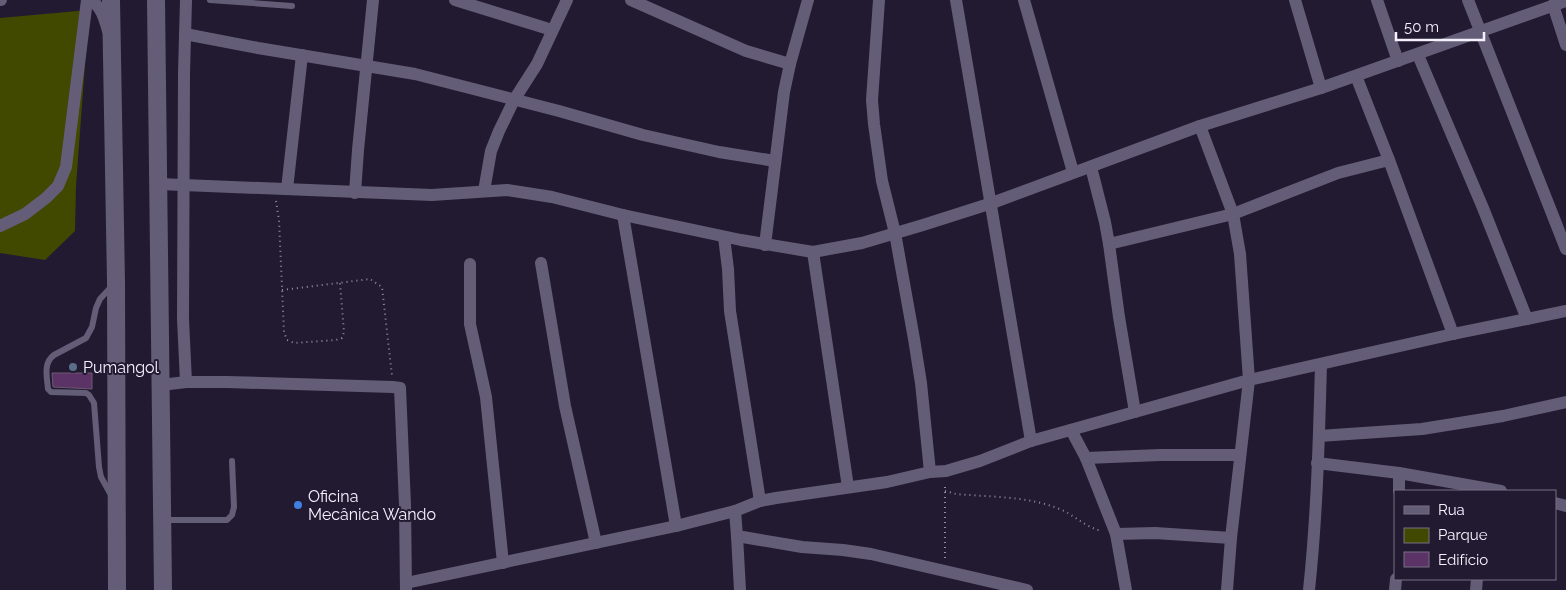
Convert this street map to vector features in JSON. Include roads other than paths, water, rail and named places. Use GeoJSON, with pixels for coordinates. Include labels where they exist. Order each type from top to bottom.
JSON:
{"type":"FeatureCollection","features":[{"type":"Feature","properties":{"kind":"street"},"geometry":{"type":"LineString","coordinates":[[0,226],[24,214],[46,198],[58,186],[66,167],[89,0],[96,3],[102,13],[111,47]]}},
{"type":"Feature","properties":{"kind":"street"},"geometry":{"type":"LineString","coordinates":[[111,0],[116,282],[117,590]]}},
{"type":"Feature","properties":{"kind":"street"},"geometry":{"type":"LineString","coordinates":[[156,0],[164,590]]}},
{"type":"Feature","properties":{"kind":"street"},"geometry":{"type":"LineString","coordinates":[[186,0],[183,319],[186,382]]}},
{"type":"Feature","properties":{"kind":"street"},"geometry":{"type":"LineString","coordinates":[[355,193],[372,0]]}},
{"type":"Feature","properties":{"kind":"street"},"geometry":{"type":"LineString","coordinates":[[455,0],[552,30]]}},
{"type":"Feature","properties":{"kind":"street"},"geometry":{"type":"LineString","coordinates":[[484,191],[491,151],[514,100],[537,64],[567,0]]}},
{"type":"Feature","properties":{"kind":"street"},"geometry":{"type":"LineString","coordinates":[[631,0],[746,51],[790,64]]}},
{"type":"Feature","properties":{"kind":"street"},"geometry":{"type":"LineString","coordinates":[[765,245],[776,161],[779,120],[790,64],[808,0]]}},
{"type":"Feature","properties":{"kind":"street"},"geometry":{"type":"LineString","coordinates":[[879,0],[872,100],[879,167],[895,234],[921,382],[930,472]]}},
{"type":"Feature","properties":{"kind":"street"},"geometry":{"type":"LineString","coordinates":[[956,0],[992,202],[1031,441]]}},
{"type":"Feature","properties":{"kind":"street"},"geometry":{"type":"LineString","coordinates":[[1024,0],[1073,172]]}},
{"type":"Feature","properties":{"kind":"street"},"geometry":{"type":"LineString","coordinates":[[1295,0],[1321,88]]}},
{"type":"Feature","properties":{"kind":"street"},"geometry":{"type":"LineString","coordinates":[[1377,0],[1398,61]]}},
{"type":"Feature","properties":{"kind":"street"},"geometry":{"type":"LineString","coordinates":[[1468,0],[1566,249]]}},
{"type":"Feature","properties":{"kind":"street"},"geometry":{"type":"LineString","coordinates":[[159,184],[355,193],[447,195],[507,190],[552,197],[724,237],[813,252],[895,234],[992,202],[1200,126],[1321,88],[1566,1]]}},
{"type":"Feature","properties":{"kind":"street"},"geometry":{"type":"LineString","coordinates":[[1553,5],[1566,45]]}},
{"type":"Feature","properties":{"kind":"street"},"geometry":{"type":"LineString","coordinates":[[185,34],[415,74],[643,135],[719,152],[776,161]]}},
{"type":"Feature","properties":{"kind":"street"},"geometry":{"type":"LineString","coordinates":[[1418,54],[1483,208],[1527,319]]}},
{"type":"Feature","properties":{"kind":"street"},"geometry":{"type":"LineString","coordinates":[[280,189],[302,55]]}},
{"type":"Feature","properties":{"kind":"street"},"geometry":{"type":"LineString","coordinates":[[1356,76],[1453,334]]}},
{"type":"Feature","properties":{"kind":"street"},"geometry":{"type":"LineString","coordinates":[[1200,126],[1232,214],[1240,254],[1249,380],[1230,538],[1227,590]]}},
{"type":"Feature","properties":{"kind":"street"},"geometry":{"type":"LineString","coordinates":[[1109,244],[1232,214],[1338,173],[1389,160]]}},
{"type":"Feature","properties":{"kind":"street"},"geometry":{"type":"LineString","coordinates":[[1091,167],[1106,222],[1135,412]]}},
{"type":"Feature","properties":{"kind":"street"},"geometry":{"type":"LineString","coordinates":[[623,215],[676,526]]}},
{"type":"Feature","properties":{"kind":"street"},"geometry":{"type":"LineString","coordinates":[[724,237],[730,311],[760,501]]}},
{"type":"Feature","properties":{"kind":"street"},"geometry":{"type":"LineString","coordinates":[[813,252],[848,487]]}},
{"type":"Feature","properties":{"kind":"street"},"geometry":{"type":"LineString","coordinates":[[541,263],[565,406],[596,543]]}},
{"type":"Feature","properties":{"kind":"street"},"geometry":{"type":"LineString","coordinates":[[470,264],[470,324],[486,397],[503,563]]}},
{"type":"Feature","properties":{"kind":"street"},"geometry":{"type":"LineString","coordinates":[[161,385],[186,382],[400,388],[406,586],[676,526],[735,511],[760,501],[888,482],[930,472],[946,471],[980,461],[1031,441],[1249,380],[1453,334],[1566,311]]}},
{"type":"Feature","properties":{"kind":"street"},"geometry":{"type":"LineString","coordinates":[[1309,590],[1313,551],[1321,364]]}},
{"type":"Feature","properties":{"kind":"street"},"geometry":{"type":"LineString","coordinates":[[1319,436],[1422,429],[1503,416],[1566,402]]}},
{"type":"Feature","properties":{"kind":"street"},"geometry":{"type":"LineString","coordinates":[[1071,430],[1086,458],[1116,534],[1126,590]]}},
{"type":"Feature","properties":{"kind":"street"},"geometry":{"type":"LineString","coordinates":[[1086,458],[1240,454]]}},
{"type":"Feature","properties":{"kind":"street"},"geometry":{"type":"LineString","coordinates":[[1317,463],[1399,473],[1477,489]]}},
{"type":"Feature","properties":{"kind":"street"},"geometry":{"type":"LineString","coordinates":[[1399,473],[1399,490]]}},
{"type":"Feature","properties":{"kind":"street"},"geometry":{"type":"LineString","coordinates":[[735,511],[740,590]]}},
{"type":"Feature","properties":{"kind":"street"},"geometry":{"type":"LineString","coordinates":[[1116,534],[1155,533],[1230,538]]}},
{"type":"Feature","properties":{"kind":"street"},"geometry":{"type":"LineString","coordinates":[[737,536],[802,547],[856,551],[944,570],[989,586],[1028,590]]}},
{"type":"Feature","properties":{"kind":"lane"},"geometry":{"type":"LineString","coordinates":[[210,0],[292,6]]}},
{"type":"Feature","properties":{"kind":"lane"},"geometry":{"type":"LineString","coordinates":[[116,282],[100,299],[92,327],[86,338],[54,355],[47,364],[48,389],[51,392],[86,393],[94,403],[101,476],[118,506]]}},
{"type":"Feature","properties":{"kind":"lane"},"geometry":{"type":"LineString","coordinates":[[162,520],[226,520],[232,515],[234,507],[232,461]]}},
{"type":"Feature","properties":{"kind":"place","name":"Pumangol"},"geometry":{"type":"Point","coordinates":[73,367]}},
{"type":"Feature","properties":{"kind":"place","name":"Oficina Mecânica Wando"},"geometry":{"type":"Point","coordinates":[298,505]}}]}
